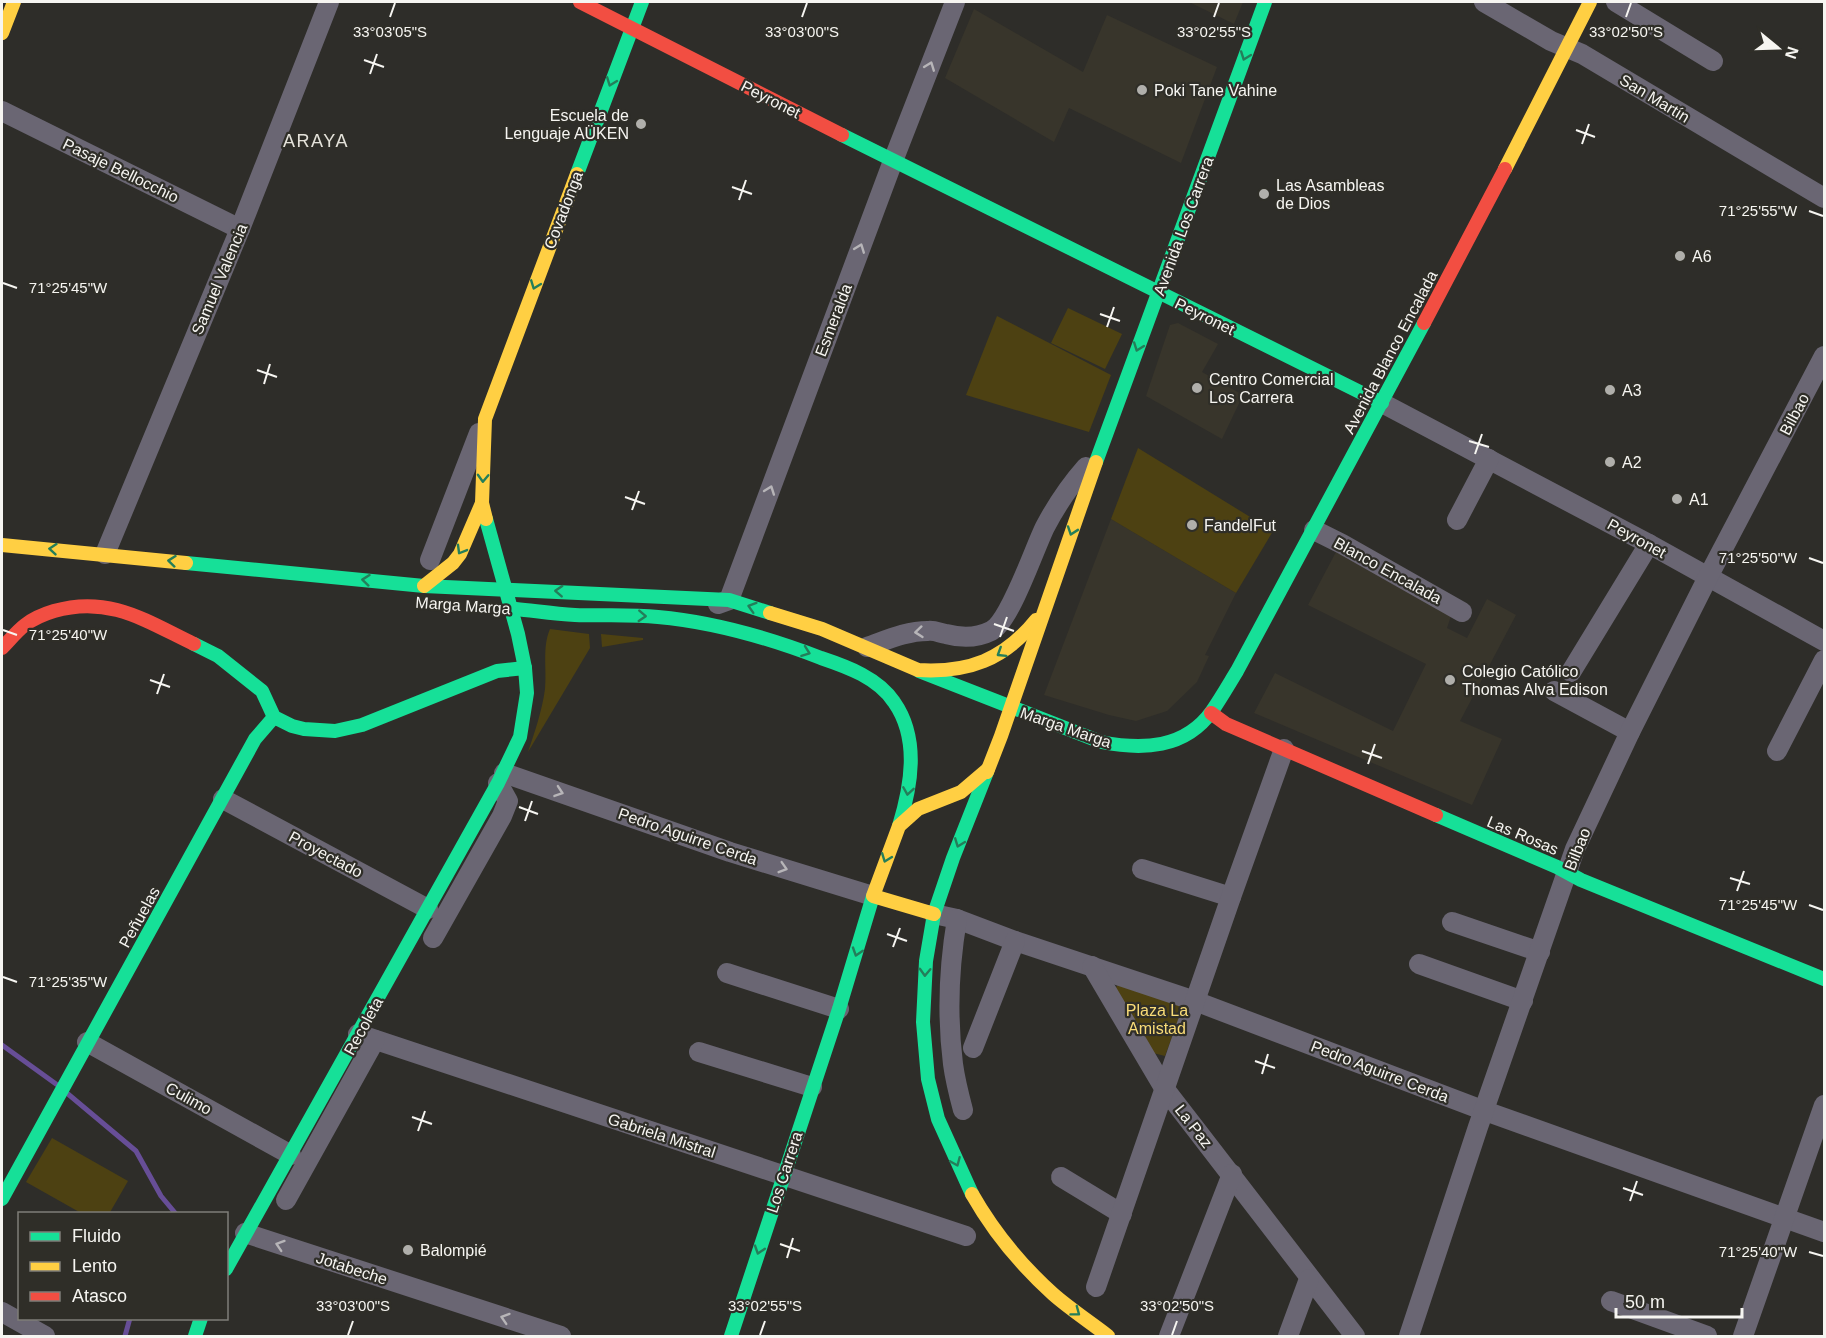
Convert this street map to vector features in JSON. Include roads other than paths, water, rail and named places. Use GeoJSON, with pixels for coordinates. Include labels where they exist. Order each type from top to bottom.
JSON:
{"type":"FeatureCollection","features":[{"type":"Feature","properties":{"kind":"main road"},"geometry":{"type":"LineString","coordinates":[[2,33],[14,2]]}},
{"type":"Feature","properties":{"kind":"main road","name":"Peyronet"},"geometry":{"type":"LineString","coordinates":[[580,2],[892,161],[1382,403]]}},
{"type":"Feature","properties":{"kind":"main road","name":"Covadonga"},"geometry":{"type":"LineString","coordinates":[[506,590],[482,503],[485,419],[642,2]]}},
{"type":"Feature","properties":{"kind":"main road","name":"Avenida Los Carrera"},"geometry":{"type":"LineString","coordinates":[[1108,1336],[1054,1295],[1019,1260],[980,1209],[967,1186],[938,1119],[928,1079],[923,1022],[926,961],[934,914],[953,858],[989,769],[1100,451],[1265,2]]}},
{"type":"Feature","properties":{"kind":"main road","name":"Avenida Blanco Encalada"},"geometry":{"type":"LineString","coordinates":[[1211,713],[1237,671],[1382,403],[1590,2]]}},
{"type":"Feature","properties":{"kind":"main road"},"geometry":{"type":"LineString","coordinates":[[424,586],[460,554],[482,503]]}},
{"type":"Feature","properties":{"kind":"main road","name":"Marga Marga"},"geometry":{"type":"LineString","coordinates":[[2,545],[424,586],[729,600],[822,629],[918,670],[1101,742],[1145,747],[1169,743],[1186,735],[1211,713]]}},
{"type":"Feature","properties":{"kind":"main road","name":"Recoleta"},"geometry":{"type":"LineString","coordinates":[[228,1265],[291,1155],[367,1037],[428,909],[501,778],[520,737],[527,693],[525,668],[506,590]]}},
{"type":"Feature","properties":{"kind":"main road"},"geometry":{"type":"LineString","coordinates":[[918,670],[949,671],[979,664],[1008,649],[1031,627],[1051,592]]}},
{"type":"Feature","properties":{"kind":"main road"},"geometry":{"type":"LineString","coordinates":[[2,648],[25,625],[42,615],[66,608],[93,605],[132,614],[218,656],[262,691],[274,717],[304,729],[335,731],[362,725],[497,671],[525,668]]}},
{"type":"Feature","properties":{"kind":"main road","name":"Marga Marga"},"geometry":{"type":"LineString","coordinates":[[493,608],[573,615],[668,618],[689,615],[732,619],[918,670]]}},
{"type":"Feature","properties":{"kind":"main road","name":"Los Carrera"},"geometry":{"type":"LineString","coordinates":[[668,618],[709,624],[780,642],[868,678],[896,704],[906,726],[909,742],[908,794],[899,826],[873,896],[837,1015],[731,1336]]}},
{"type":"Feature","properties":{"kind":"main road","name":"Las Rosas"},"geometry":{"type":"LineString","coordinates":[[1211,713],[1226,724],[1581,880],[1824,979]]}},
{"type":"Feature","properties":{"kind":"main road","name":"Peñuelas"},"geometry":{"type":"LineString","coordinates":[[2,1199],[255,739],[274,717]]}},
{"type":"Feature","properties":{"kind":"main road"},"geometry":{"type":"LineString","coordinates":[[899,826],[918,809],[961,792],[989,769]]}},
{"type":"Feature","properties":{"kind":"main road"},"geometry":{"type":"LineString","coordinates":[[873,896],[934,914]]}},
{"type":"Feature","properties":{"kind":"main road"},"geometry":{"type":"LineString","coordinates":[[195,1336],[200,1320]]}},
{"type":"Feature","properties":{"kind":"street","name":"Samuel Valencia"},"geometry":{"type":"LineString","coordinates":[[105,554],[240,229],[329,2]]}},
{"type":"Feature","properties":{"kind":"street","name":"Esmeralda"},"geometry":{"type":"LineString","coordinates":[[729,600],[892,161],[955,2]]}},
{"type":"Feature","properties":{"kind":"street","name":"San Martín"},"geometry":{"type":"LineString","coordinates":[[1484,2],[1551,41],[1582,54],[1824,198]]}},
{"type":"Feature","properties":{"kind":"street"},"geometry":{"type":"LineString","coordinates":[[1616,2],[1713,61]]}},
{"type":"Feature","properties":{"kind":"street","name":"Pasaje Bellocchio"},"geometry":{"type":"LineString","coordinates":[[2,111],[240,229]]}},
{"type":"Feature","properties":{"kind":"street","name":"Bilbao"},"geometry":{"type":"LineString","coordinates":[[1409,1336],[1575,849],[1630,732],[1708,577],[1824,356]]}},
{"type":"Feature","properties":{"kind":"street","name":"Peyronet"},"geometry":{"type":"LineString","coordinates":[[1382,403],[1649,544],[1824,641]]}},
{"type":"Feature","properties":{"kind":"street","name":"Covadonga"},"geometry":{"type":"LineString","coordinates":[[430,560],[485,419]]}},
{"type":"Feature","properties":{"kind":"street","name":"Avenida Los Carrera"},"geometry":{"type":"LineString","coordinates":[[867,647],[904,633],[931,630],[965,637],[992,631],[999,626],[1046,526],[1078,476],[1100,451]]}},
{"type":"Feature","properties":{"kind":"street"},"geometry":{"type":"LineString","coordinates":[[1457,520],[1489,459]]}},
{"type":"Feature","properties":{"kind":"street","name":"Blanco Encalada"},"geometry":{"type":"LineString","coordinates":[[1314,530],[1462,612]]}},
{"type":"Feature","properties":{"kind":"street"},"geometry":{"type":"LineString","coordinates":[[1571,672],[1649,544]]}},
{"type":"Feature","properties":{"kind":"street"},"geometry":{"type":"LineString","coordinates":[[689,615],[729,600]]}},
{"type":"Feature","properties":{"kind":"street"},"geometry":{"type":"LineString","coordinates":[[1777,751],[1824,660]]}},
{"type":"Feature","properties":{"kind":"street"},"geometry":{"type":"LineString","coordinates":[[1554,691],[1630,732]]}},
{"type":"Feature","properties":{"kind":"street"},"geometry":{"type":"LineString","coordinates":[[1096,1287],[1230,897],[1284,748]]}},
{"type":"Feature","properties":{"kind":"street"},"geometry":{"type":"LineString","coordinates":[[433,938],[502,816],[508,801],[501,778]]}},
{"type":"Feature","properties":{"kind":"street","name":"Pedro Aguirre Cerda"},"geometry":{"type":"LineString","coordinates":[[501,778],[873,896]]}},
{"type":"Feature","properties":{"kind":"street","name":"Proyectado"},"geometry":{"type":"LineString","coordinates":[[224,799],[428,909]]}},
{"type":"Feature","properties":{"kind":"street"},"geometry":{"type":"LineString","coordinates":[[1142,869],[1230,897]]}},
{"type":"Feature","properties":{"kind":"street","name":"Pedro Aguirre Cerda"},"geometry":{"type":"LineString","coordinates":[[934,914],[957,919],[1015,941],[1194,1001],[1485,1111],[1824,1232]]}},
{"type":"Feature","properties":{"kind":"street"},"geometry":{"type":"LineString","coordinates":[[957,919],[952,950],[950,1030],[953,1066],[963,1110]]}},
{"type":"Feature","properties":{"kind":"street"},"geometry":{"type":"LineString","coordinates":[[1452,922],[1540,952]]}},
{"type":"Feature","properties":{"kind":"street"},"geometry":{"type":"LineString","coordinates":[[974,1047],[1015,941]]}},
{"type":"Feature","properties":{"kind":"street"},"geometry":{"type":"LineString","coordinates":[[1419,964],[1523,1001]]}},
{"type":"Feature","properties":{"kind":"street","name":"La Paz"},"geometry":{"type":"LineString","coordinates":[[1092,966],[1164,1088],[1355,1336]]}},
{"type":"Feature","properties":{"kind":"street"},"geometry":{"type":"LineString","coordinates":[[727,973],[837,1015]]}},
{"type":"Feature","properties":{"kind":"street"},"geometry":{"type":"LineString","coordinates":[[783,1004],[837,1015]]}},
{"type":"Feature","properties":{"kind":"street","name":"Gabriela Mistral"},"geometry":{"type":"LineString","coordinates":[[367,1037],[966,1236]]}},
{"type":"Feature","properties":{"kind":"street","name":"Recoleta"},"geometry":{"type":"LineString","coordinates":[[286,1200],[370,1053],[367,1037]]}},
{"type":"Feature","properties":{"kind":"street","name":"Culimo"},"geometry":{"type":"LineString","coordinates":[[87,1042],[291,1155]]}},
{"type":"Feature","properties":{"kind":"street"},"geometry":{"type":"LineString","coordinates":[[699,1052],[812,1088]]}},
{"type":"Feature","properties":{"kind":"street"},"geometry":{"type":"LineString","coordinates":[[1743,1336],[1824,1105]]}},
{"type":"Feature","properties":{"kind":"street"},"geometry":{"type":"LineString","coordinates":[[1169,1336],[1232,1174]]}},
{"type":"Feature","properties":{"kind":"street"},"geometry":{"type":"LineString","coordinates":[[1061,1177],[1122,1214]]}},
{"type":"Feature","properties":{"kind":"street","name":"Jotabeche"},"geometry":{"type":"LineString","coordinates":[[245,1233],[561,1336]]}},
{"type":"Feature","properties":{"kind":"street"},"geometry":{"type":"LineString","coordinates":[[1288,1336],[1309,1279]]}},
{"type":"Feature","properties":{"kind":"street"},"geometry":{"type":"LineString","coordinates":[[1611,1301],[1707,1336]]}},
{"type":"Feature","properties":{"kind":"street"},"geometry":{"type":"LineString","coordinates":[[2,1312],[45,1336]]}},
{"type":"Feature","properties":{"kind":"waterway"},"geometry":{"type":"LineString","coordinates":[[2,1045],[56,1084]]}},
{"type":"Feature","properties":{"kind":"waterway"},"geometry":{"type":"LineString","coordinates":[[68,1094],[136,1151],[161,1196],[174,1212]]}},
{"type":"Feature","properties":{"kind":"waterway"},"geometry":{"type":"LineString","coordinates":[[125,1336],[129,1320]]}},
{"type":"Feature","properties":{"kind":"place","name":"Poki Tane Vahine"},"geometry":{"type":"Point","coordinates":[1142,90]}},
{"type":"Feature","properties":{"kind":"place","name":"Escuela de Lenguaje AÜKEN"},"geometry":{"type":"Point","coordinates":[641,124]}},
{"type":"Feature","properties":{"kind":"place","name":"Las Asambleas de Dios"},"geometry":{"type":"Point","coordinates":[1264,194]}},
{"type":"Feature","properties":{"kind":"place","name":"A6"},"geometry":{"type":"Point","coordinates":[1680,256]}},
{"type":"Feature","properties":{"kind":"place","name":"Centro Comercial Los Carrera"},"geometry":{"type":"Point","coordinates":[1197,388]}},
{"type":"Feature","properties":{"kind":"place","name":"A3"},"geometry":{"type":"Point","coordinates":[1610,390]}},
{"type":"Feature","properties":{"kind":"place","name":"A2"},"geometry":{"type":"Point","coordinates":[1610,462]}},
{"type":"Feature","properties":{"kind":"place","name":"A1"},"geometry":{"type":"Point","coordinates":[1677,499]}},
{"type":"Feature","properties":{"kind":"place","name":"FandelFut"},"geometry":{"type":"Point","coordinates":[1192,525]}},
{"type":"Feature","properties":{"kind":"place","name":"Colegio Católico Thomas Alva Edison"},"geometry":{"type":"Point","coordinates":[1450,680]}},
{"type":"Feature","properties":{"kind":"place","name":"Balompié"},"geometry":{"type":"Point","coordinates":[408,1250]}},
{"type":"Feature","properties":{"kind":"district","name":"ARAYA"},"geometry":{"type":"Point","coordinates":[316,141]}},
{"type":"Feature","properties":{"kind":"park label","name":"Plaza La Amistad"},"geometry":{"type":"Point","coordinates":[1157,1019]}}]}
